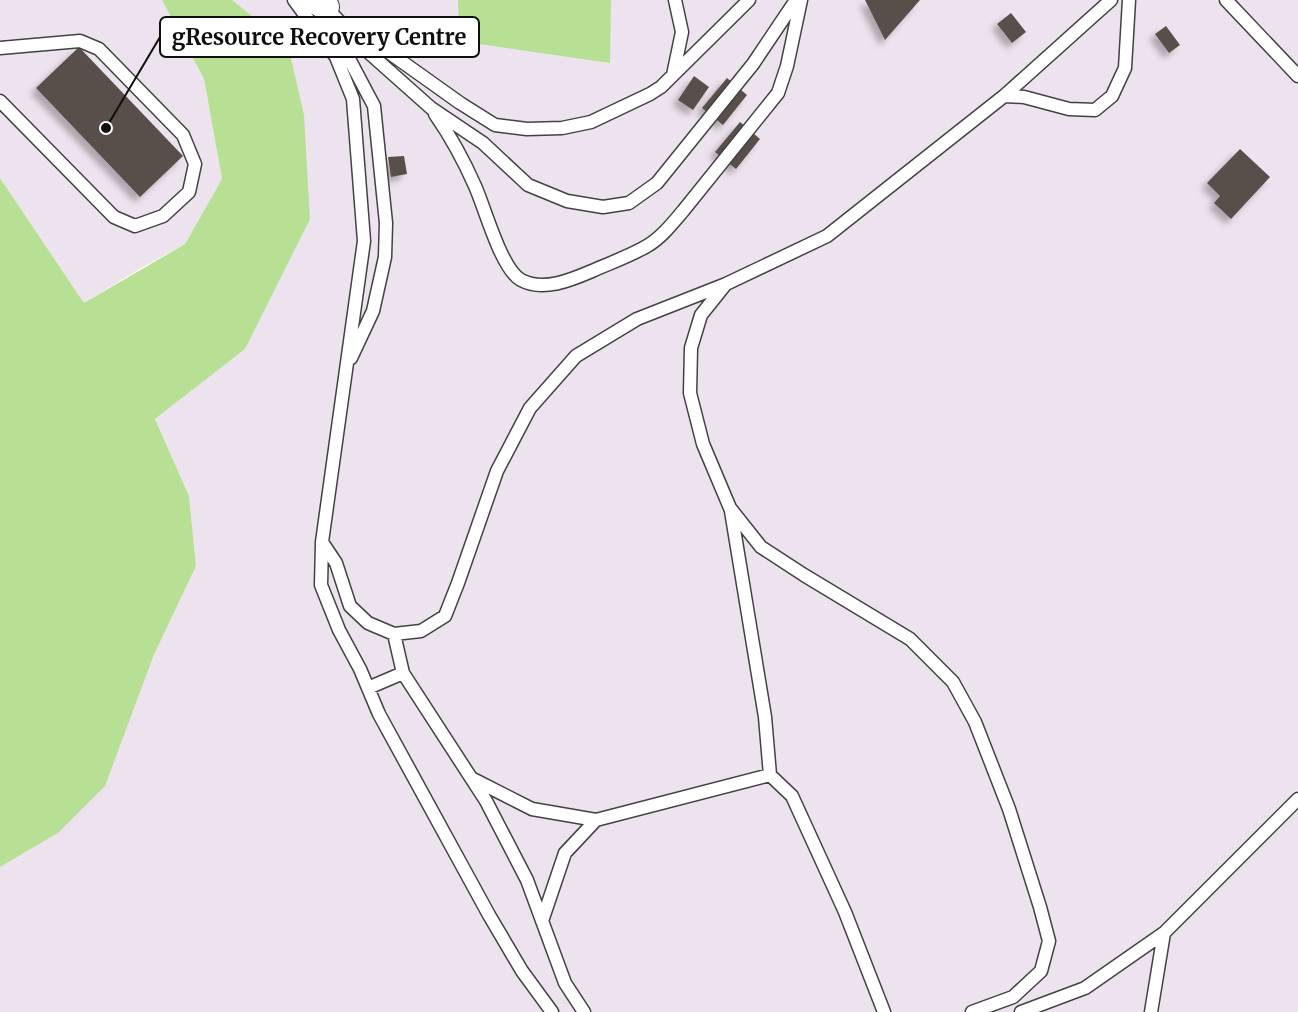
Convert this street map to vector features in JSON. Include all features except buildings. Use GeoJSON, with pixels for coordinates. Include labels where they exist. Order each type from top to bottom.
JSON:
{"type":"FeatureCollection","features":[{"type":"Feature","properties":{"kind":"lane"},"geometry":{"type":"LineString","coordinates":[[673,76],[682,32],[675,0]]}},
{"type":"Feature","properties":{"kind":"lane"},"geometry":{"type":"LineString","coordinates":[[308,4],[495,125],[527,129],[562,128],[591,122],[650,94],[673,76],[749,0]]}},
{"type":"Feature","properties":{"kind":"lane"},"geometry":{"type":"LineString","coordinates":[[308,4],[367,51],[431,108],[483,142],[528,185],[567,201],[603,207],[629,203],[657,183],[753,64],[796,0]]}},
{"type":"Feature","properties":{"kind":"lane"},"geometry":{"type":"LineString","coordinates":[[431,108],[457,148],[502,255],[521,280],[539,285],[551,285],[571,280],[647,246],[668,229],[683,212],[778,93],[787,66],[801,0]]}},
{"type":"Feature","properties":{"kind":"lane"},"geometry":{"type":"LineString","coordinates":[[322,542],[336,563],[351,606],[368,623],[393,633],[421,631],[445,616],[497,471],[530,408],[576,356],[637,319],[726,284],[827,236],[1004,96],[1111,0]]}},
{"type":"Feature","properties":{"kind":"lane"},"geometry":{"type":"LineString","coordinates":[[1004,96],[1024,97],[1070,109],[1095,110],[1112,96],[1125,68],[1129,0]]}},
{"type":"Feature","properties":{"kind":"lane"},"geometry":{"type":"LineString","coordinates":[[1226,0],[1298,76]]}},
{"type":"Feature","properties":{"kind":"lane"},"geometry":{"type":"LineString","coordinates":[[308,4],[346,53],[374,106],[380,148],[386,224],[385,257],[373,311],[346,370]]}},
{"type":"Feature","properties":{"kind":"lane"},"geometry":{"type":"LineString","coordinates":[[308,4],[336,57],[353,99],[364,241],[322,542],[321,585],[339,630],[385,724],[489,915],[522,971],[552,1012]]}},
{"type":"Feature","properties":{"kind":"lane"},"geometry":{"type":"LineString","coordinates":[[0,48],[80,41],[99,49],[183,135],[195,164],[189,192],[163,216],[135,226],[114,217],[0,101]]}},
{"type":"Feature","properties":{"kind":"lane"},"geometry":{"type":"LineString","coordinates":[[726,284],[701,315],[691,348],[690,393],[704,444],[730,507],[765,717],[770,775],[792,796],[845,912],[884,1012]]}},
{"type":"Feature","properties":{"kind":"lane"},"geometry":{"type":"LineString","coordinates":[[730,507],[761,547],[910,639],[953,682],[975,722],[1009,809],[1041,907],[1049,941],[1041,971],[1020,991],[1013,997],[972,1012]]}},
{"type":"Feature","properties":{"kind":"lane"},"geometry":{"type":"LineString","coordinates":[[393,633],[403,673],[486,801],[527,880],[566,983],[584,1012]]}},
{"type":"Feature","properties":{"kind":"lane"},"geometry":{"type":"LineString","coordinates":[[368,688],[403,673]]}},
{"type":"Feature","properties":{"kind":"lane"},"geometry":{"type":"LineString","coordinates":[[472,779],[532,809],[596,820],[770,775]]}},
{"type":"Feature","properties":{"kind":"lane"},"geometry":{"type":"LineString","coordinates":[[1021,1012],[1084,988],[1164,933],[1298,799]]}},
{"type":"Feature","properties":{"kind":"lane"},"geometry":{"type":"LineString","coordinates":[[542,921],[565,853],[596,820]]}},
{"type":"Feature","properties":{"kind":"lane"},"geometry":{"type":"LineString","coordinates":[[1151,1012],[1164,933]]}},
{"type":"Feature","properties":{"kind":"shaded area"},"geometry":{"type":"Polygon","coordinates":[[[0,0],[162,0],[204,79],[222,179],[185,244],[84,303],[0,178],[0,0]]]}},
{"type":"Feature","properties":{"kind":"shaded area"},"geometry":{"type":"Polygon","coordinates":[[[232,0],[458,0],[460,41],[610,0],[1298,0],[1298,1012],[0,1012],[0,867],[58,833],[153,657],[196,566],[189,496],[155,419],[245,349],[288,45],[232,0]]]}},
{"type":"Feature","properties":{"kind":"green space"},"geometry":{"type":"Polygon","coordinates":[[[162,0],[232,0],[288,45],[304,115],[310,219],[245,349],[155,419],[189,496],[196,566],[153,657],[105,786],[58,833],[0,867],[0,178],[84,303],[185,244],[222,179],[204,79],[162,0]]]}},
{"type":"Feature","properties":{"kind":"green space"},"geometry":{"type":"Polygon","coordinates":[[[458,0],[611,0],[610,63],[459,41],[458,0]]]}},
{"type":"Feature","properties":{"kind":"place","name":"gResource Recovery Centre"},"geometry":{"type":"Point","coordinates":[106,128]}}]}
